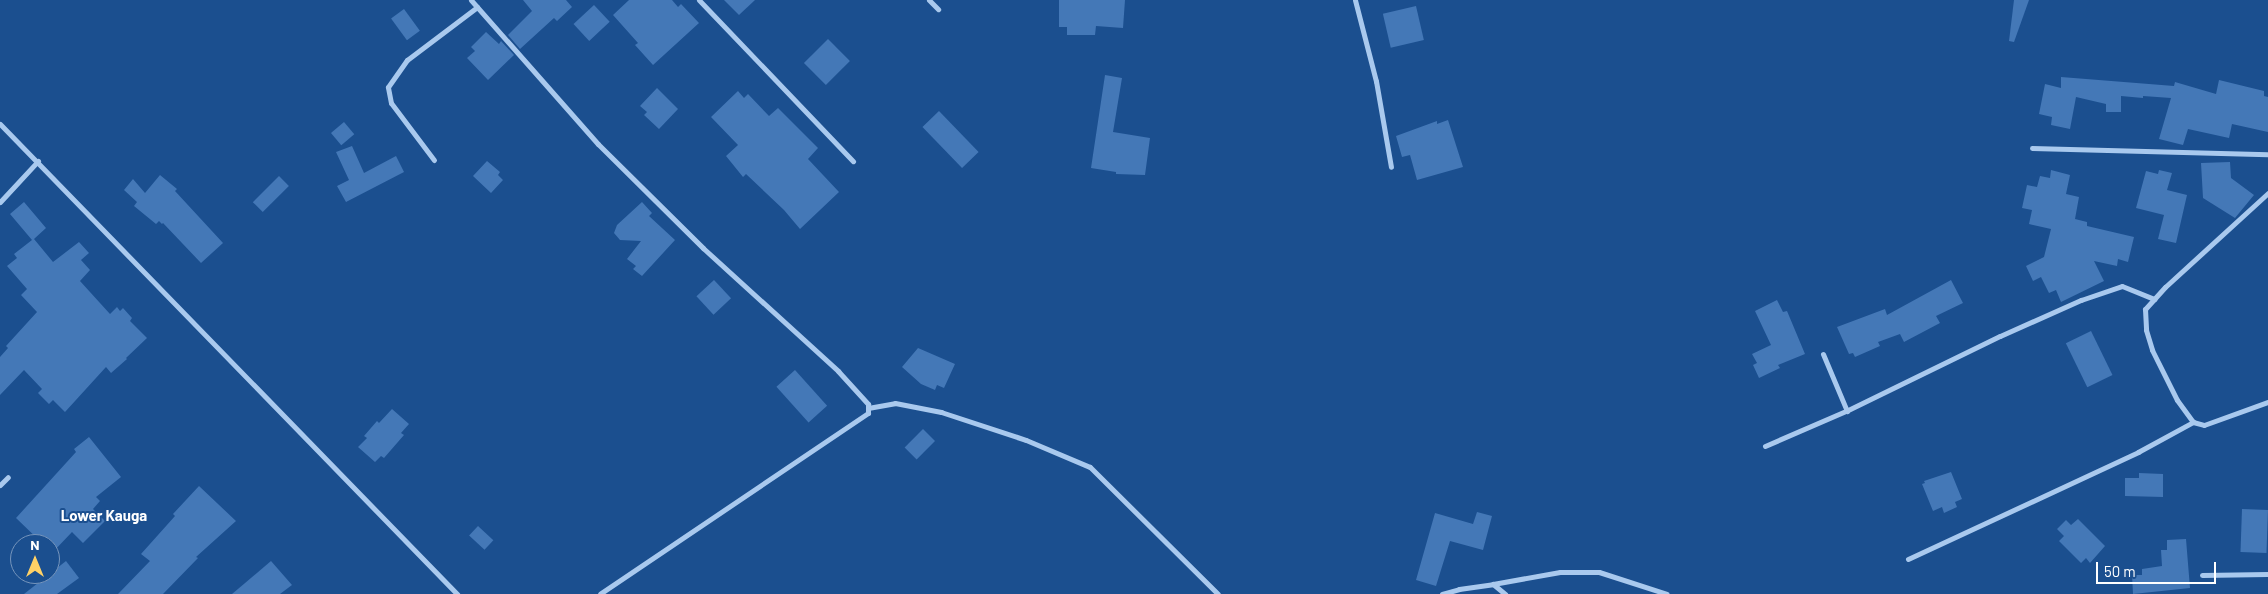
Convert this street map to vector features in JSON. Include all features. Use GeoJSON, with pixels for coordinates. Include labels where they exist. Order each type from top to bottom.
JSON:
{"type":"FeatureCollection","features":[{"type":"Feature","properties":{"kind":"street"},"geometry":{"type":"LineString","coordinates":[[471,0],[598,144],[703,248],[838,371],[868,404],[868,413],[600,594]]}},
{"type":"Feature","properties":{"kind":"street"},"geometry":{"type":"LineString","coordinates":[[699,0],[853,161]]}},
{"type":"Feature","properties":{"kind":"street"},"geometry":{"type":"LineString","coordinates":[[929,0],[938,9]]}},
{"type":"Feature","properties":{"kind":"street"},"geometry":{"type":"LineString","coordinates":[[1355,0],[1376,82],[1391,167]]}},
{"type":"Feature","properties":{"kind":"street"},"geometry":{"type":"LineString","coordinates":[[434,160],[391,103],[388,87],[407,60],[477,7]]}},
{"type":"Feature","properties":{"kind":"street"},"geometry":{"type":"LineString","coordinates":[[0,124],[457,594]]}},
{"type":"Feature","properties":{"kind":"street"},"geometry":{"type":"LineString","coordinates":[[2032,148],[2268,154]]}},
{"type":"Feature","properties":{"kind":"street"},"geometry":{"type":"LineString","coordinates":[[0,202],[38,161]]}},
{"type":"Feature","properties":{"kind":"street"},"geometry":{"type":"LineString","coordinates":[[2268,193],[2165,287],[2145,310],[2146,330],[2152,350],[2177,400],[2193,422],[2204,425],[2268,402]]}},
{"type":"Feature","properties":{"kind":"street"},"geometry":{"type":"LineString","coordinates":[[1765,446],[1847,410],[2000,336],[2081,300],[2122,286],[2155,299]]}},
{"type":"Feature","properties":{"kind":"street"},"geometry":{"type":"LineString","coordinates":[[1823,354],[1847,410]]}},
{"type":"Feature","properties":{"kind":"street"},"geometry":{"type":"LineString","coordinates":[[868,408],[896,403],[941,412],[1026,440],[1090,467],[1218,594]]}},
{"type":"Feature","properties":{"kind":"street"},"geometry":{"type":"LineString","coordinates":[[1908,559],[2129,456],[2193,422]]}},
{"type":"Feature","properties":{"kind":"street"},"geometry":{"type":"LineString","coordinates":[[0,484],[8,477]]}},
{"type":"Feature","properties":{"kind":"street"},"geometry":{"type":"LineString","coordinates":[[1442,594],[1459,588],[1560,572],[1599,572],[1667,594]]}},
{"type":"Feature","properties":{"kind":"street"},"geometry":{"type":"LineString","coordinates":[[2202,575],[2268,574]]}},
{"type":"Feature","properties":{"kind":"street"},"geometry":{"type":"LineString","coordinates":[[1493,584],[1505,594]]}},
{"type":"Feature","properties":{"kind":"building"},"geometry":{"type":"Polygon","coordinates":[[[523,0],[566,0],[572,7],[557,21],[554,18],[520,49],[508,35],[532,11],[523,0]]]}},
{"type":"Feature","properties":{"kind":"building"},"geometry":{"type":"Polygon","coordinates":[[[629,0],[672,0],[678,7],[681,4],[699,23],[653,65],[635,45],[638,43],[613,15],[629,0]]]}},
{"type":"Feature","properties":{"kind":"building"},"geometry":{"type":"Polygon","coordinates":[[[724,0],[755,0],[739,15],[724,0]]]}},
{"type":"Feature","properties":{"kind":"building"},"geometry":{"type":"Polygon","coordinates":[[[1059,0],[1125,0],[1123,28],[1096,26],[1095,35],[1067,35],[1067,27],[1059,27],[1059,0]]]}},
{"type":"Feature","properties":{"kind":"building"},"geometry":{"type":"Polygon","coordinates":[[[2014,0],[2029,0],[2014,42],[2009,41],[2014,0]]]}},
{"type":"Feature","properties":{"kind":"building"},"geometry":{"type":"Polygon","coordinates":[[[594,5],[610,22],[589,41],[574,24],[594,5]]]}},
{"type":"Feature","properties":{"kind":"building"},"geometry":{"type":"Polygon","coordinates":[[[1416,6],[1424,40],[1391,48],[1383,14],[1416,6]]]}},
{"type":"Feature","properties":{"kind":"building"},"geometry":{"type":"Polygon","coordinates":[[[404,9],[420,31],[407,40],[391,18],[404,9]]]}},
{"type":"Feature","properties":{"kind":"building"},"geometry":{"type":"Polygon","coordinates":[[[486,32],[499,44],[501,41],[514,55],[488,80],[467,58],[475,51],[471,47],[486,32]]]}},
{"type":"Feature","properties":{"kind":"building"},"geometry":{"type":"Polygon","coordinates":[[[828,39],[850,61],[826,85],[804,63],[828,39]]]}},
{"type":"Feature","properties":{"kind":"building"},"geometry":{"type":"Polygon","coordinates":[[[1105,75],[1122,78],[1113,132],[1150,138],[1145,175],[1116,174],[1116,172],[1091,168],[1105,75]]]}},
{"type":"Feature","properties":{"kind":"building"},"geometry":{"type":"Polygon","coordinates":[[[2061,77],[2174,86],[2175,82],[2216,94],[2219,80],[2264,91],[2264,96],[2268,97],[2268,132],[2232,124],[2229,138],[2188,129],[2183,145],[2159,139],[2171,98],[2143,96],[2143,98],[2121,96],[2121,112],[2106,112],[2106,104],[2076,97],[2070,129],[2051,125],[2052,117],[2039,114],[2045,84],[2061,88],[2061,77]]]}},
{"type":"Feature","properties":{"kind":"building"},"geometry":{"type":"Polygon","coordinates":[[[657,88],[678,109],[659,129],[644,115],[647,112],[640,106],[657,88]]]}},
{"type":"Feature","properties":{"kind":"building"},"geometry":{"type":"Polygon","coordinates":[[[738,91],[744,98],[748,94],[769,116],[778,108],[818,148],[808,159],[839,192],[800,229],[784,210],[746,174],[743,177],[726,156],[738,145],[711,117],[738,91]]]}},
{"type":"Feature","properties":{"kind":"building"},"geometry":{"type":"Polygon","coordinates":[[[939,111],[979,152],[962,168],[922,127],[939,111]]]}},
{"type":"Feature","properties":{"kind":"building"},"geometry":{"type":"Polygon","coordinates":[[[1448,120],[1463,167],[1417,180],[1410,155],[1402,157],[1396,136],[1437,121],[1437,124],[1448,120]]]}},
{"type":"Feature","properties":{"kind":"building"},"geometry":{"type":"Polygon","coordinates":[[[344,122],[354,134],[341,145],[331,133],[344,122]]]}},
{"type":"Feature","properties":{"kind":"building"},"geometry":{"type":"Polygon","coordinates":[[[352,146],[364,173],[396,156],[404,172],[346,202],[337,186],[349,180],[336,152],[352,146]]]}},
{"type":"Feature","properties":{"kind":"building"},"geometry":{"type":"Polygon","coordinates":[[[487,161],[500,172],[498,175],[503,180],[491,193],[473,176],[487,161]]]}},
{"type":"Feature","properties":{"kind":"building"},"geometry":{"type":"Polygon","coordinates":[[[2230,162],[2231,178],[2254,195],[2235,218],[2203,198],[2201,163],[2230,162]]]}},
{"type":"Feature","properties":{"kind":"building"},"geometry":{"type":"Polygon","coordinates":[[[2051,170],[2070,175],[2066,194],[2079,197],[2075,219],[2087,222],[2087,226],[2134,237],[2128,262],[2118,259],[2117,266],[2094,261],[2104,281],[2061,302],[2056,290],[2049,293],[2041,277],[2033,281],[2026,266],[2044,257],[2051,229],[2029,224],[2032,210],[2022,208],[2027,185],[2037,187],[2040,176],[2050,178],[2051,170]]]}},
{"type":"Feature","properties":{"kind":"building"},"geometry":{"type":"Polygon","coordinates":[[[2159,170],[2172,173],[2167,190],[2187,195],[2176,243],[2158,239],[2164,215],[2136,208],[2146,171],[2158,174],[2159,170]]]}},
{"type":"Feature","properties":{"kind":"building"},"geometry":{"type":"Polygon","coordinates":[[[160,175],[177,189],[175,191],[223,243],[201,263],[163,223],[159,221],[156,224],[134,206],[137,202],[124,190],[133,179],[145,193],[160,175]]]}},
{"type":"Feature","properties":{"kind":"building"},"geometry":{"type":"Polygon","coordinates":[[[279,176],[289,186],[263,212],[253,202],[279,176]]]}},
{"type":"Feature","properties":{"kind":"building"},"geometry":{"type":"Polygon","coordinates":[[[24,202],[46,228],[34,239],[53,262],[79,242],[89,253],[81,260],[90,270],[80,281],[110,314],[117,307],[120,311],[123,308],[132,318],[130,321],[147,338],[111,373],[106,367],[65,412],[53,400],[49,404],[38,393],[42,389],[24,370],[0,395],[0,357],[8,348],[6,346],[37,312],[21,295],[27,289],[7,266],[17,258],[14,254],[32,240],[10,214],[24,202]]]}},
{"type":"Feature","properties":{"kind":"building"},"geometry":{"type":"Polygon","coordinates":[[[642,202],[652,213],[649,216],[675,240],[642,276],[633,269],[636,266],[627,259],[641,241],[620,240],[614,233],[617,225],[642,202]]]}},
{"type":"Feature","properties":{"kind":"building"},"geometry":{"type":"Polygon","coordinates":[[[714,280],[731,298],[713,315],[696,296],[714,280]]]}},
{"type":"Feature","properties":{"kind":"building"},"geometry":{"type":"Polygon","coordinates":[[[1951,280],[1963,303],[1936,316],[1940,323],[1904,342],[1900,334],[1878,342],[1880,346],[1855,357],[1853,353],[1849,354],[1837,327],[1885,309],[1887,315],[1951,280]]]}},
{"type":"Feature","properties":{"kind":"building"},"geometry":{"type":"Polygon","coordinates":[[[1777,300],[1783,312],[1787,311],[1805,354],[1778,365],[1780,368],[1759,378],[1753,365],[1757,363],[1752,354],[1771,345],[1755,311],[1777,300]]]}},
{"type":"Feature","properties":{"kind":"building"},"geometry":{"type":"Polygon","coordinates":[[[2091,331],[2112,375],[2087,387],[2066,343],[2091,331]]]}},
{"type":"Feature","properties":{"kind":"building"},"geometry":{"type":"Polygon","coordinates":[[[918,348],[955,364],[944,388],[937,385],[935,390],[921,384],[902,367],[918,348]]]}},
{"type":"Feature","properties":{"kind":"building"},"geometry":{"type":"Polygon","coordinates":[[[795,370],[827,406],[809,422],[776,387],[795,370]]]}},
{"type":"Feature","properties":{"kind":"building"},"geometry":{"type":"Polygon","coordinates":[[[392,409],[409,424],[401,433],[404,435],[384,458],[381,456],[375,462],[358,447],[367,438],[364,436],[377,421],[379,423],[392,409]]]}},
{"type":"Feature","properties":{"kind":"building"},"geometry":{"type":"Polygon","coordinates":[[[923,429],[935,441],[917,459],[905,447],[923,429]]]}},
{"type":"Feature","properties":{"kind":"building"},"geometry":{"type":"Polygon","coordinates":[[[89,437],[121,477],[96,497],[100,501],[93,509],[105,521],[83,543],[72,532],[60,545],[60,534],[33,534],[16,518],[76,452],[74,449],[89,437]]]}},
{"type":"Feature","properties":{"kind":"building"},"geometry":{"type":"Polygon","coordinates":[[[1951,472],[1962,499],[1955,502],[1957,507],[1944,513],[1942,507],[1933,511],[1922,484],[1925,483],[1924,481],[1951,472]]]}},
{"type":"Feature","properties":{"kind":"building"},"geometry":{"type":"Polygon","coordinates":[[[2139,473],[2163,474],[2163,497],[2125,496],[2125,478],[2139,478],[2139,473]]]}},
{"type":"Feature","properties":{"kind":"building"},"geometry":{"type":"Polygon","coordinates":[[[199,486],[236,521],[196,557],[198,558],[163,594],[118,594],[150,561],[141,554],[175,516],[173,514],[199,486]]]}},
{"type":"Feature","properties":{"kind":"building"},"geometry":{"type":"Polygon","coordinates":[[[2242,509],[2268,510],[2266,553],[2240,552],[2242,509]]]}},
{"type":"Feature","properties":{"kind":"building"},"geometry":{"type":"Polygon","coordinates":[[[1477,512],[1492,516],[1483,550],[1450,541],[1436,586],[1416,580],[1435,513],[1473,524],[1477,512]]]}},
{"type":"Feature","properties":{"kind":"building"},"geometry":{"type":"Polygon","coordinates":[[[2078,519],[2105,546],[2090,563],[2086,558],[2081,563],[2059,541],[2064,536],[2057,529],[2066,520],[2071,525],[2078,519]]]}},
{"type":"Feature","properties":{"kind":"building"},"geometry":{"type":"Polygon","coordinates":[[[478,526],[493,540],[484,550],[469,536],[478,526]]]}},
{"type":"Feature","properties":{"kind":"building"},"geometry":{"type":"Polygon","coordinates":[[[2186,539],[2190,588],[2133,594],[2132,575],[2142,575],[2142,569],[2162,566],[2161,550],[2167,550],[2167,540],[2186,539]]]}},
{"type":"Feature","properties":{"kind":"building"},"geometry":{"type":"Polygon","coordinates":[[[66,561],[79,578],[57,594],[24,594],[37,584],[60,584],[60,566],[66,561]]]}},
{"type":"Feature","properties":{"kind":"building"},"geometry":{"type":"Polygon","coordinates":[[[271,561],[292,585],[280,594],[232,594],[271,561]]]}},
{"type":"Feature","properties":{"kind":"district","name":"Lower Kauga"},"geometry":{"type":"Point","coordinates":[104,516]}}]}
